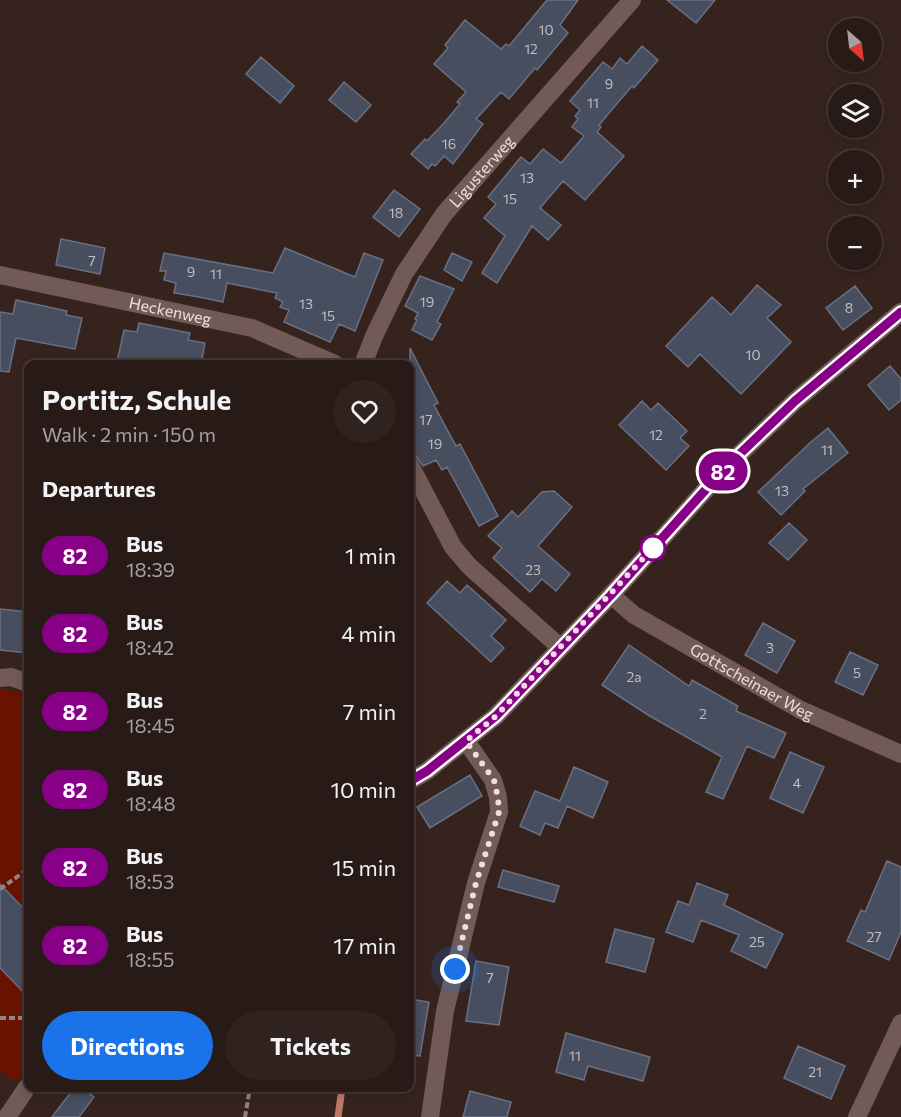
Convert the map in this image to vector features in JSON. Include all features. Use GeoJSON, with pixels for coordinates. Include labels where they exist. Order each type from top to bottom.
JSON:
{"type":"FeatureCollection","features":[{"type":"Feature","properties":{"kind":"street","name":"Ligusterweg"},"geometry":{"type":"LineString","coordinates":[[365,360],[405,274],[444,214],[632,0]]}},
{"type":"Feature","properties":{"kind":"street","name":"Heckenweg"},"geometry":{"type":"LineString","coordinates":[[0,275],[252,328],[326,360]]}},
{"type":"Feature","properties":{"kind":"street"},"geometry":{"type":"LineString","coordinates":[[414,779],[427,771],[496,716],[611,595],[726,467],[795,401],[901,312]]}},
{"type":"Feature","properties":{"kind":"street"},"geometry":{"type":"LineString","coordinates":[[414,473],[453,548],[560,647]]}},
{"type":"Feature","properties":{"kind":"street","name":"Gottscheinaer Weg"},"geometry":{"type":"LineString","coordinates":[[611,595],[634,615],[801,710],[901,754]]}},
{"type":"Feature","properties":{"kind":"street"},"geometry":{"type":"LineString","coordinates":[[0,678],[11,677],[24,682]]}},
{"type":"Feature","properties":{"kind":"street"},"geometry":{"type":"LineString","coordinates":[[430,1117],[445,1011],[476,883],[499,812],[494,780],[466,741]]}},
{"type":"Feature","properties":{"kind":"street"},"geometry":{"type":"LineString","coordinates":[[857,1117],[901,1023]]}},
{"type":"Feature","properties":{"kind":"street"},"geometry":{"type":"LineString","coordinates":[[7,1117],[24,1092]]}},
{"type":"Feature","properties":{"kind":"path"},"geometry":{"type":"LineString","coordinates":[[0,889],[24,872]]}},
{"type":"Feature","properties":{"kind":"path"},"geometry":{"type":"LineString","coordinates":[[0,1018],[24,1018]]}},
{"type":"Feature","properties":{"kind":"path"},"geometry":{"type":"LineString","coordinates":[[245,1117],[249,1092]]}},
{"type":"Feature","properties":{"kind":"shaded area"},"geometry":{"type":"Polygon","coordinates":[[[0,689],[24,692],[24,1071],[16,1082],[0,1071],[0,689]]]}},
{"type":"Feature","properties":{"kind":"building"},"geometry":{"type":"Polygon","coordinates":[[[547,0],[578,0],[560,25],[568,33],[509,99],[501,92],[476,119],[483,124],[453,164],[444,156],[435,166],[432,164],[428,169],[411,154],[444,123],[460,104],[457,102],[466,92],[434,64],[448,48],[445,45],[465,20],[501,49],[506,44],[509,46],[547,0]]]}},
{"type":"Feature","properties":{"kind":"building"},"geometry":{"type":"Polygon","coordinates":[[[667,0],[715,0],[696,23],[667,0]]]}},
{"type":"Feature","properties":{"kind":"building"},"geometry":{"type":"Polygon","coordinates":[[[642,46],[658,60],[615,106],[599,125],[601,127],[597,132],[624,156],[585,200],[563,181],[540,208],[561,225],[548,240],[532,226],[497,283],[482,273],[505,236],[484,218],[496,204],[488,197],[521,157],[530,164],[543,149],[561,163],[584,136],[572,127],[578,119],[575,116],[580,110],[570,101],[603,62],[612,69],[620,58],[627,64],[642,46]]]}},
{"type":"Feature","properties":{"kind":"building"},"geometry":{"type":"Polygon","coordinates":[[[261,57],[294,86],[280,103],[246,74],[261,57]]]}},
{"type":"Feature","properties":{"kind":"building"},"geometry":{"type":"Polygon","coordinates":[[[344,82],[371,105],[356,122],[329,100],[344,82]]]}},
{"type":"Feature","properties":{"kind":"building"},"geometry":{"type":"Polygon","coordinates":[[[394,190],[420,209],[399,237],[373,217],[394,190]]]}},
{"type":"Feature","properties":{"kind":"building"},"geometry":{"type":"Polygon","coordinates":[[[61,239],[105,248],[100,274],[56,265],[61,239]]]}},
{"type":"Feature","properties":{"kind":"building"},"geometry":{"type":"Polygon","coordinates":[[[285,248],[355,277],[364,253],[383,260],[355,331],[339,324],[330,342],[284,322],[289,310],[280,307],[283,302],[275,298],[277,293],[227,283],[223,302],[174,293],[176,283],[164,280],[166,271],[160,271],[164,253],[273,273],[285,248]]]}},
{"type":"Feature","properties":{"kind":"building"},"geometry":{"type":"Polygon","coordinates":[[[452,253],[472,262],[462,281],[444,270],[452,253]]]}},
{"type":"Feature","properties":{"kind":"building"},"geometry":{"type":"Polygon","coordinates":[[[420,276],[454,289],[437,322],[441,324],[432,340],[412,330],[418,313],[405,306],[420,276]]]}},
{"type":"Feature","properties":{"kind":"building"},"geometry":{"type":"Polygon","coordinates":[[[757,285],[781,305],[767,318],[791,342],[741,394],[700,354],[688,367],[666,346],[712,297],[731,315],[757,285]]]}},
{"type":"Feature","properties":{"kind":"building"},"geometry":{"type":"Polygon","coordinates":[[[855,286],[872,308],[843,330],[826,308],[855,286]]]}},
{"type":"Feature","properties":{"kind":"building"},"geometry":{"type":"Polygon","coordinates":[[[16,300],[67,311],[66,315],[82,318],[75,349],[16,338],[9,372],[0,371],[0,312],[13,314],[16,300]]]}},
{"type":"Feature","properties":{"kind":"building"},"geometry":{"type":"Polygon","coordinates":[[[139,323],[190,333],[188,340],[205,343],[202,360],[117,360],[124,330],[137,332],[139,323]]]}},
{"type":"Feature","properties":{"kind":"building"},"geometry":{"type":"Polygon","coordinates":[[[410,348],[438,403],[434,405],[456,446],[460,444],[498,516],[479,526],[447,467],[442,470],[436,460],[423,466],[414,455],[414,360],[410,360],[410,348]]]}},
{"type":"Feature","properties":{"kind":"building"},"geometry":{"type":"Polygon","coordinates":[[[890,366],[901,379],[901,400],[889,410],[868,385],[890,366]]]}},
{"type":"Feature","properties":{"kind":"building"},"geometry":{"type":"Polygon","coordinates":[[[642,401],[651,410],[658,403],[687,431],[680,438],[689,446],[666,470],[619,425],[642,401]]]}},
{"type":"Feature","properties":{"kind":"building"},"geometry":{"type":"Polygon","coordinates":[[[828,428],[848,453],[803,489],[805,491],[781,515],[758,492],[828,428]]]}},
{"type":"Feature","properties":{"kind":"building"},"geometry":{"type":"Polygon","coordinates":[[[554,491],[572,507],[538,546],[570,574],[556,591],[542,579],[530,592],[493,558],[502,548],[488,536],[512,511],[518,517],[542,492],[554,491]]]}},
{"type":"Feature","properties":{"kind":"building"},"geometry":{"type":"Polygon","coordinates":[[[789,523],[807,540],[788,560],[769,543],[789,523]]]}},
{"type":"Feature","properties":{"kind":"building"},"geometry":{"type":"Polygon","coordinates":[[[447,581],[460,593],[467,585],[506,620],[491,636],[504,648],[491,662],[427,603],[447,581]]]}},
{"type":"Feature","properties":{"kind":"building"},"geometry":{"type":"Polygon","coordinates":[[[0,609],[24,612],[24,653],[0,650],[0,609]]]}},
{"type":"Feature","properties":{"kind":"building"},"geometry":{"type":"Polygon","coordinates":[[[763,623],[795,641],[777,673],[745,655],[763,623]]]}},
{"type":"Feature","properties":{"kind":"building"},"geometry":{"type":"Polygon","coordinates":[[[629,645],[689,686],[692,680],[738,706],[736,711],[786,733],[774,758],[747,746],[723,799],[706,792],[722,757],[648,715],[602,685],[629,645]]]}},
{"type":"Feature","properties":{"kind":"building"},"geometry":{"type":"Polygon","coordinates":[[[850,652],[878,665],[863,695],[835,682],[850,652]]]}},
{"type":"Feature","properties":{"kind":"building"},"geometry":{"type":"Polygon","coordinates":[[[790,752],[824,767],[803,813],[770,798],[790,752]]]}},
{"type":"Feature","properties":{"kind":"building"},"geometry":{"type":"Polygon","coordinates":[[[574,767],[608,782],[593,818],[567,806],[558,828],[545,823],[540,835],[520,826],[535,791],[560,801],[574,767]]]}},
{"type":"Feature","properties":{"kind":"building"},"geometry":{"type":"Polygon","coordinates":[[[470,775],[482,796],[430,828],[417,807],[470,775]]]}},
{"type":"Feature","properties":{"kind":"building"},"geometry":{"type":"Polygon","coordinates":[[[887,861],[901,867],[901,932],[889,960],[847,941],[861,910],[865,912],[887,861]]]}},
{"type":"Feature","properties":{"kind":"building"},"geometry":{"type":"Polygon","coordinates":[[[503,870],[559,886],[554,902],[498,887],[503,870]]]}},
{"type":"Feature","properties":{"kind":"building"},"geometry":{"type":"Polygon","coordinates":[[[697,883],[728,895],[724,905],[783,934],[766,968],[731,951],[739,935],[701,920],[693,942],[666,932],[678,901],[689,905],[697,883]]]}},
{"type":"Feature","properties":{"kind":"building"},"geometry":{"type":"Polygon","coordinates":[[[0,884],[24,909],[24,993],[0,968],[0,884]]]}},
{"type":"Feature","properties":{"kind":"building"},"geometry":{"type":"Polygon","coordinates":[[[615,929],[654,939],[645,972],[606,962],[615,929]]]}},
{"type":"Feature","properties":{"kind":"building"},"geometry":{"type":"Polygon","coordinates":[[[476,961],[509,967],[499,1025],[466,1021],[476,961]]]}},
{"type":"Feature","properties":{"kind":"building"},"geometry":{"type":"Polygon","coordinates":[[[414,1000],[429,1002],[420,1056],[414,1055],[414,1000]]]}},
{"type":"Feature","properties":{"kind":"building"},"geometry":{"type":"Polygon","coordinates":[[[566,1033],[650,1057],[643,1081],[588,1066],[584,1080],[556,1072],[566,1033]]]}},
{"type":"Feature","properties":{"kind":"building"},"geometry":{"type":"Polygon","coordinates":[[[798,1046],[845,1066],[831,1099],[784,1078],[798,1046]]]}},
{"type":"Feature","properties":{"kind":"building"},"geometry":{"type":"Polygon","coordinates":[[[470,1091],[511,1102],[507,1117],[463,1117],[470,1091]]]}},
{"type":"Feature","properties":{"kind":"building"},"geometry":{"type":"Polygon","coordinates":[[[71,1092],[87,1092],[94,1097],[79,1117],[52,1117],[71,1092]]]}},
{"type":"Feature","properties":{"kind":"waterway"},"geometry":{"type":"LineString","coordinates":[[338,1117],[341,1092]]}},
{"type":"Feature","properties":{"kind":"bus line","name":"82"},"geometry":{"type":"LineString","coordinates":[[414,779],[427,771],[496,716],[611,595],[726,467],[795,401],[901,312]]}},
{"type":"Feature","properties":{"kind":"route"},"geometry":{"type":"LineString","coordinates":[[455,969],[476,883],[499,812],[494,780],[466,741],[496,716],[653,548]]}}]}
